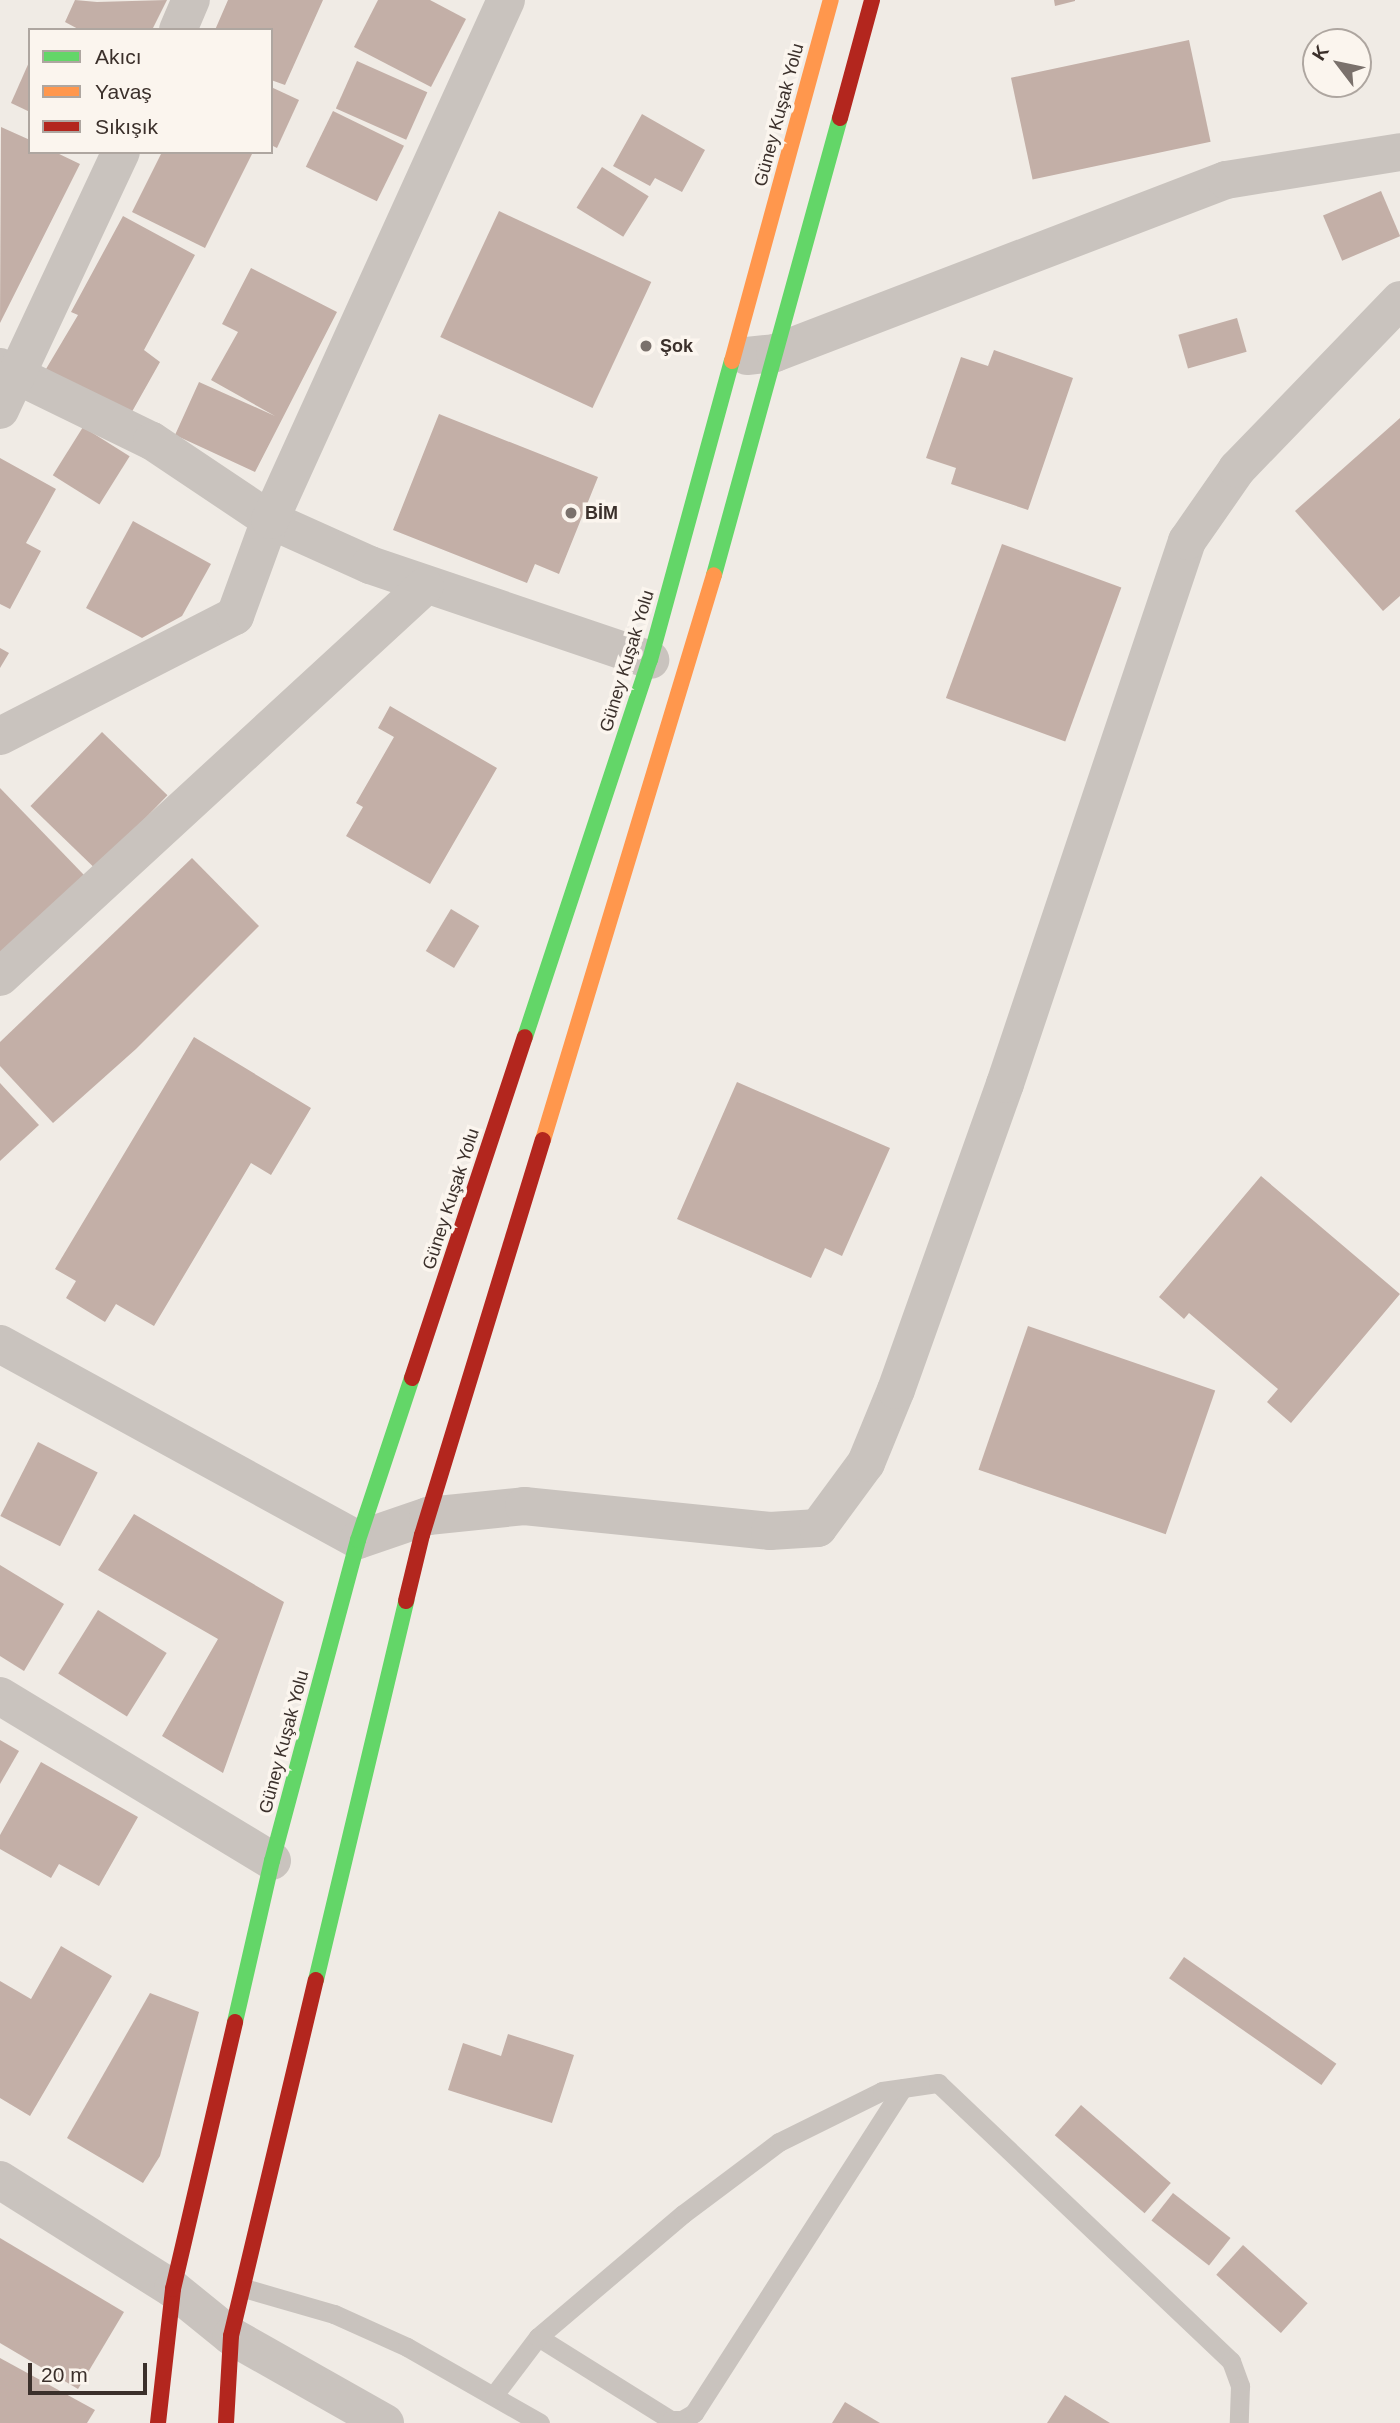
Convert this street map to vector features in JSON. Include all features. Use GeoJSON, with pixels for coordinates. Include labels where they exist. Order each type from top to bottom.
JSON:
{"type":"FeatureCollection","features":[{"type":"Feature","properties":{"kind":"main road","name":"Güney Kuşak Yolu"},"geometry":{"type":"LineString","coordinates":[[158,2423],[173,2289],[272,1861],[358,1540],[650,660],[831,0]]}},
{"type":"Feature","properties":{"kind":"main road"},"geometry":{"type":"LineString","coordinates":[[226,2423],[231,2336],[428,1516],[688,668],[872,0]]}},
{"type":"Feature","properties":{"kind":"street"},"geometry":{"type":"LineString","coordinates":[[179,28],[191,0]]}},
{"type":"Feature","properties":{"kind":"street"},"geometry":{"type":"LineString","coordinates":[[0,736],[235,616],[270,520],[506,0]]}},
{"type":"Feature","properties":{"kind":"street"},"geometry":{"type":"LineString","coordinates":[[733,358],[775,353],[1226,180],[1400,152]]}},
{"type":"Feature","properties":{"kind":"street"},"geometry":{"type":"LineString","coordinates":[[0,410],[9,371],[120,154]]}},
{"type":"Feature","properties":{"kind":"street"},"geometry":{"type":"LineString","coordinates":[[0,1344],[358,1540],[428,1516],[524,1506],[770,1531],[818,1528],[866,1463],[896,1390],[1009,1071],[1187,541],[1237,469],[1400,300]]}},
{"type":"Feature","properties":{"kind":"street"},"geometry":{"type":"LineString","coordinates":[[9,371],[152,441],[270,520],[425,586],[650,660]]}},
{"type":"Feature","properties":{"kind":"street"},"geometry":{"type":"LineString","coordinates":[[0,977],[425,586]]}},
{"type":"Feature","properties":{"kind":"street"},"geometry":{"type":"LineString","coordinates":[[0,1696],[272,1861]]}},
{"type":"Feature","properties":{"kind":"street"},"geometry":{"type":"LineString","coordinates":[[0,2180],[173,2289],[231,2336],[384,2423]]}},
{"type":"Feature","properties":{"kind":"lane"},"geometry":{"type":"LineString","coordinates":[[494,2395],[538,2337],[683,2214],[779,2142],[882,2091],[937,2083],[1231,2361],[1240,2386],[1239,2423]]}},
{"type":"Feature","properties":{"kind":"lane"},"geometry":{"type":"LineString","coordinates":[[538,2337],[671,2420],[682,2420],[694,2413],[903,2088]]}},
{"type":"Feature","properties":{"kind":"lane"},"geometry":{"type":"LineString","coordinates":[[244,2288],[334,2314],[407,2347],[540,2423]]}},
{"type":"Feature","properties":{"kind":"building"},"geometry":{"type":"Polygon","coordinates":[[[75,0],[167,0],[153,28],[76,28],[65,22],[75,0]]]}},
{"type":"Feature","properties":{"kind":"building"},"geometry":{"type":"Polygon","coordinates":[[[228,0],[323,0],[285,85],[273,81],[273,28],[216,28],[228,0]]]}},
{"type":"Feature","properties":{"kind":"building"},"geometry":{"type":"Polygon","coordinates":[[[378,0],[430,0],[466,19],[431,87],[354,47],[378,0]]]}},
{"type":"Feature","properties":{"kind":"building"},"geometry":{"type":"Polygon","coordinates":[[[1054,0],[1075,0],[1075,1],[1055,6],[1054,0]]]}},
{"type":"Feature","properties":{"kind":"building"},"geometry":{"type":"Polygon","coordinates":[[[1189,40],[1211,142],[1033,180],[1011,78],[1189,40]]]}},
{"type":"Feature","properties":{"kind":"building"},"geometry":{"type":"Polygon","coordinates":[[[357,61],[427,92],[406,140],[336,109],[357,61]]]}},
{"type":"Feature","properties":{"kind":"building"},"geometry":{"type":"Polygon","coordinates":[[[28,65],[28,111],[11,103],[28,65]]]}},
{"type":"Feature","properties":{"kind":"building"},"geometry":{"type":"Polygon","coordinates":[[[273,88],[299,100],[277,148],[273,146],[273,88]]]}},
{"type":"Feature","properties":{"kind":"building"},"geometry":{"type":"Polygon","coordinates":[[[333,111],[404,146],[377,201],[306,167],[333,111]]]}},
{"type":"Feature","properties":{"kind":"building"},"geometry":{"type":"Polygon","coordinates":[[[642,114],[705,150],[682,192],[655,178],[650,186],[613,166],[642,114]]]}},
{"type":"Feature","properties":{"kind":"building"},"geometry":{"type":"Polygon","coordinates":[[[1,127],[28,139],[28,154],[59,154],[80,164],[0,323],[1,127]]]}},
{"type":"Feature","properties":{"kind":"building"},"geometry":{"type":"Polygon","coordinates":[[[161,154],[252,154],[205,248],[132,212],[161,154]]]}},
{"type":"Feature","properties":{"kind":"building"},"geometry":{"type":"Polygon","coordinates":[[[602,167],[649,196],[623,237],[577,208],[602,167]]]}},
{"type":"Feature","properties":{"kind":"building"},"geometry":{"type":"Polygon","coordinates":[[[1381,191],[1400,236],[1342,261],[1323,216],[1381,191]]]}},
{"type":"Feature","properties":{"kind":"building"},"geometry":{"type":"Polygon","coordinates":[[[499,211],[651,282],[593,408],[440,337],[499,211]]]}},
{"type":"Feature","properties":{"kind":"building"},"geometry":{"type":"Polygon","coordinates":[[[123,216],[195,255],[144,350],[160,362],[129,417],[46,369],[78,315],[71,312],[123,216]]]}},
{"type":"Feature","properties":{"kind":"building"},"geometry":{"type":"Polygon","coordinates":[[[251,268],[337,312],[255,472],[175,435],[199,382],[275,416],[211,380],[238,332],[222,324],[251,268]]]}},
{"type":"Feature","properties":{"kind":"building"},"geometry":{"type":"Polygon","coordinates":[[[1237,318],[1247,352],[1188,368],[1178,335],[1237,318]]]}},
{"type":"Feature","properties":{"kind":"building"},"geometry":{"type":"Polygon","coordinates":[[[994,350],[1073,378],[1028,510],[951,484],[956,468],[926,458],[961,357],[988,366],[994,350]]]}},
{"type":"Feature","properties":{"kind":"building"},"geometry":{"type":"Polygon","coordinates":[[[439,414],[598,477],[559,574],[535,564],[527,583],[393,530],[439,414]]]}},
{"type":"Feature","properties":{"kind":"building"},"geometry":{"type":"Polygon","coordinates":[[[1400,418],[1400,596],[1383,611],[1295,511],[1400,418]]]}},
{"type":"Feature","properties":{"kind":"building"},"geometry":{"type":"Polygon","coordinates":[[[83,427],[130,456],[99,504],[53,475],[83,427]]]}},
{"type":"Feature","properties":{"kind":"building"},"geometry":{"type":"Polygon","coordinates":[[[0,458],[56,489],[26,543],[41,551],[10,609],[0,604],[0,458]]]}},
{"type":"Feature","properties":{"kind":"building"},"geometry":{"type":"Polygon","coordinates":[[[133,521],[211,564],[182,616],[142,638],[86,608],[133,521]]]}},
{"type":"Feature","properties":{"kind":"building"},"geometry":{"type":"Polygon","coordinates":[[[1002,544],[1121,587],[1065,742],[946,698],[1002,544]]]}},
{"type":"Feature","properties":{"kind":"building"},"geometry":{"type":"Polygon","coordinates":[[[0,648],[9,653],[0,668],[0,648]]]}},
{"type":"Feature","properties":{"kind":"building"},"geometry":{"type":"Polygon","coordinates":[[[390,706],[497,768],[430,884],[346,836],[363,807],[356,803],[394,737],[378,728],[390,706]]]}},
{"type":"Feature","properties":{"kind":"building"},"geometry":{"type":"Polygon","coordinates":[[[102,732],[167,795],[96,869],[30,806],[102,732]]]}},
{"type":"Feature","properties":{"kind":"building"},"geometry":{"type":"Polygon","coordinates":[[[0,788],[84,875],[0,956],[0,788]]]}},
{"type":"Feature","properties":{"kind":"building"},"geometry":{"type":"Polygon","coordinates":[[[192,858],[259,926],[136,1049],[53,1123],[0,1066],[0,1042],[192,858]]]}},
{"type":"Feature","properties":{"kind":"building"},"geometry":{"type":"Polygon","coordinates":[[[451,909],[479,926],[454,968],[426,951],[451,909]]]}},
{"type":"Feature","properties":{"kind":"building"},"geometry":{"type":"Polygon","coordinates":[[[194,1037],[311,1108],[271,1175],[251,1163],[154,1326],[116,1304],[105,1322],[66,1298],[76,1281],[55,1269],[194,1037]]]}},
{"type":"Feature","properties":{"kind":"building"},"geometry":{"type":"Polygon","coordinates":[[[737,1082],[890,1148],[842,1256],[825,1248],[811,1278],[677,1219],[737,1082]]]}},
{"type":"Feature","properties":{"kind":"building"},"geometry":{"type":"Polygon","coordinates":[[[0,1083],[39,1125],[0,1161],[0,1083]]]}},
{"type":"Feature","properties":{"kind":"building"},"geometry":{"type":"Polygon","coordinates":[[[1261,1176],[1400,1294],[1291,1423],[1267,1402],[1278,1389],[1189,1313],[1184,1319],[1159,1297],[1261,1176]]]}},
{"type":"Feature","properties":{"kind":"building"},"geometry":{"type":"Polygon","coordinates":[[[1028,1326],[1215,1390],[1166,1534],[979,1470],[1028,1326]]]}},
{"type":"Feature","properties":{"kind":"building"},"geometry":{"type":"Polygon","coordinates":[[[38,1442],[98,1472],[60,1546],[0,1516],[38,1442]]]}},
{"type":"Feature","properties":{"kind":"building"},"geometry":{"type":"Polygon","coordinates":[[[134,1514],[284,1602],[223,1773],[162,1736],[218,1639],[98,1570],[134,1514]]]}},
{"type":"Feature","properties":{"kind":"building"},"geometry":{"type":"Polygon","coordinates":[[[0,1565],[64,1604],[24,1671],[0,1656],[0,1565]]]}},
{"type":"Feature","properties":{"kind":"building"},"geometry":{"type":"Polygon","coordinates":[[[98,1610],[167,1653],[127,1717],[58,1674],[98,1610]]]}},
{"type":"Feature","properties":{"kind":"building"},"geometry":{"type":"Polygon","coordinates":[[[0,1740],[19,1751],[0,1784],[0,1740]]]}},
{"type":"Feature","properties":{"kind":"building"},"geometry":{"type":"Polygon","coordinates":[[[41,1762],[138,1817],[99,1886],[59,1864],[51,1878],[0,1849],[0,1835],[41,1762]]]}},
{"type":"Feature","properties":{"kind":"building"},"geometry":{"type":"Polygon","coordinates":[[[61,1946],[112,1976],[30,2116],[0,2098],[0,1981],[31,1999],[61,1946]]]}},
{"type":"Feature","properties":{"kind":"building"},"geometry":{"type":"Polygon","coordinates":[[[1184,1957],[1336,2064],[1321,2085],[1169,1978],[1184,1957]]]}},
{"type":"Feature","properties":{"kind":"building"},"geometry":{"type":"Polygon","coordinates":[[[150,1993],[199,2012],[160,2156],[143,2183],[67,2138],[150,1993]]]}},
{"type":"Feature","properties":{"kind":"building"},"geometry":{"type":"Polygon","coordinates":[[[508,2034],[574,2055],[552,2123],[448,2090],[463,2043],[501,2056],[508,2034]]]}},
{"type":"Feature","properties":{"kind":"building"},"geometry":{"type":"Polygon","coordinates":[[[1081,2105],[1171,2183],[1145,2213],[1055,2135],[1081,2105]]]}},
{"type":"Feature","properties":{"kind":"building"},"geometry":{"type":"Polygon","coordinates":[[[1173,2193],[1231,2238],[1209,2266],[1151,2221],[1173,2193]]]}},
{"type":"Feature","properties":{"kind":"building"},"geometry":{"type":"Polygon","coordinates":[[[0,2238],[124,2312],[78,2389],[0,2343],[0,2238]]]}},
{"type":"Feature","properties":{"kind":"building"},"geometry":{"type":"Polygon","coordinates":[[[1243,2245],[1308,2303],[1281,2333],[1216,2275],[1243,2245]]]}},
{"type":"Feature","properties":{"kind":"building"},"geometry":{"type":"Polygon","coordinates":[[[0,2358],[95,2410],[87,2423],[0,2423],[0,2358]]]}},
{"type":"Feature","properties":{"kind":"building"},"geometry":{"type":"Polygon","coordinates":[[[1065,2395],[1110,2423],[1047,2423],[1065,2395]]]}},
{"type":"Feature","properties":{"kind":"building"},"geometry":{"type":"Polygon","coordinates":[[[845,2402],[880,2423],[832,2423],[845,2402]]]}},
{"type":"Feature","properties":{"kind":"traffic: fast"},"geometry":{"type":"LineString","coordinates":[[714,575],[840,118]]}},
{"type":"Feature","properties":{"kind":"traffic: fast"},"geometry":{"type":"LineString","coordinates":[[525,1037],[650,660],[732,361]]}},
{"type":"Feature","properties":{"kind":"traffic: fast"},"geometry":{"type":"LineString","coordinates":[[235,2022],[272,1861],[358,1540],[412,1378]]}},
{"type":"Feature","properties":{"kind":"traffic: fast"},"geometry":{"type":"LineString","coordinates":[[316,1980],[406,1601]]}},
{"type":"Feature","properties":{"kind":"traffic: slow"},"geometry":{"type":"LineString","coordinates":[[732,361],[831,0]]}},
{"type":"Feature","properties":{"kind":"traffic: slow"},"geometry":{"type":"LineString","coordinates":[[543,1140],[714,575]]}},
{"type":"Feature","properties":{"kind":"traffic: jam"},"geometry":{"type":"LineString","coordinates":[[840,118],[872,0]]}},
{"type":"Feature","properties":{"kind":"traffic: jam"},"geometry":{"type":"LineString","coordinates":[[412,1378],[525,1037]]}},
{"type":"Feature","properties":{"kind":"traffic: jam"},"geometry":{"type":"LineString","coordinates":[[406,1601],[422,1535],[543,1140]]}},
{"type":"Feature","properties":{"kind":"traffic: jam"},"geometry":{"type":"LineString","coordinates":[[226,2423],[231,2336],[316,1980]]}},
{"type":"Feature","properties":{"kind":"traffic: jam"},"geometry":{"type":"LineString","coordinates":[[158,2423],[173,2289],[235,2022]]}},
{"type":"Feature","properties":{"kind":"place","name":"Şok"},"geometry":{"type":"Point","coordinates":[646,346]}},
{"type":"Feature","properties":{"kind":"place","name":"BİM"},"geometry":{"type":"Point","coordinates":[571,513]}}]}
